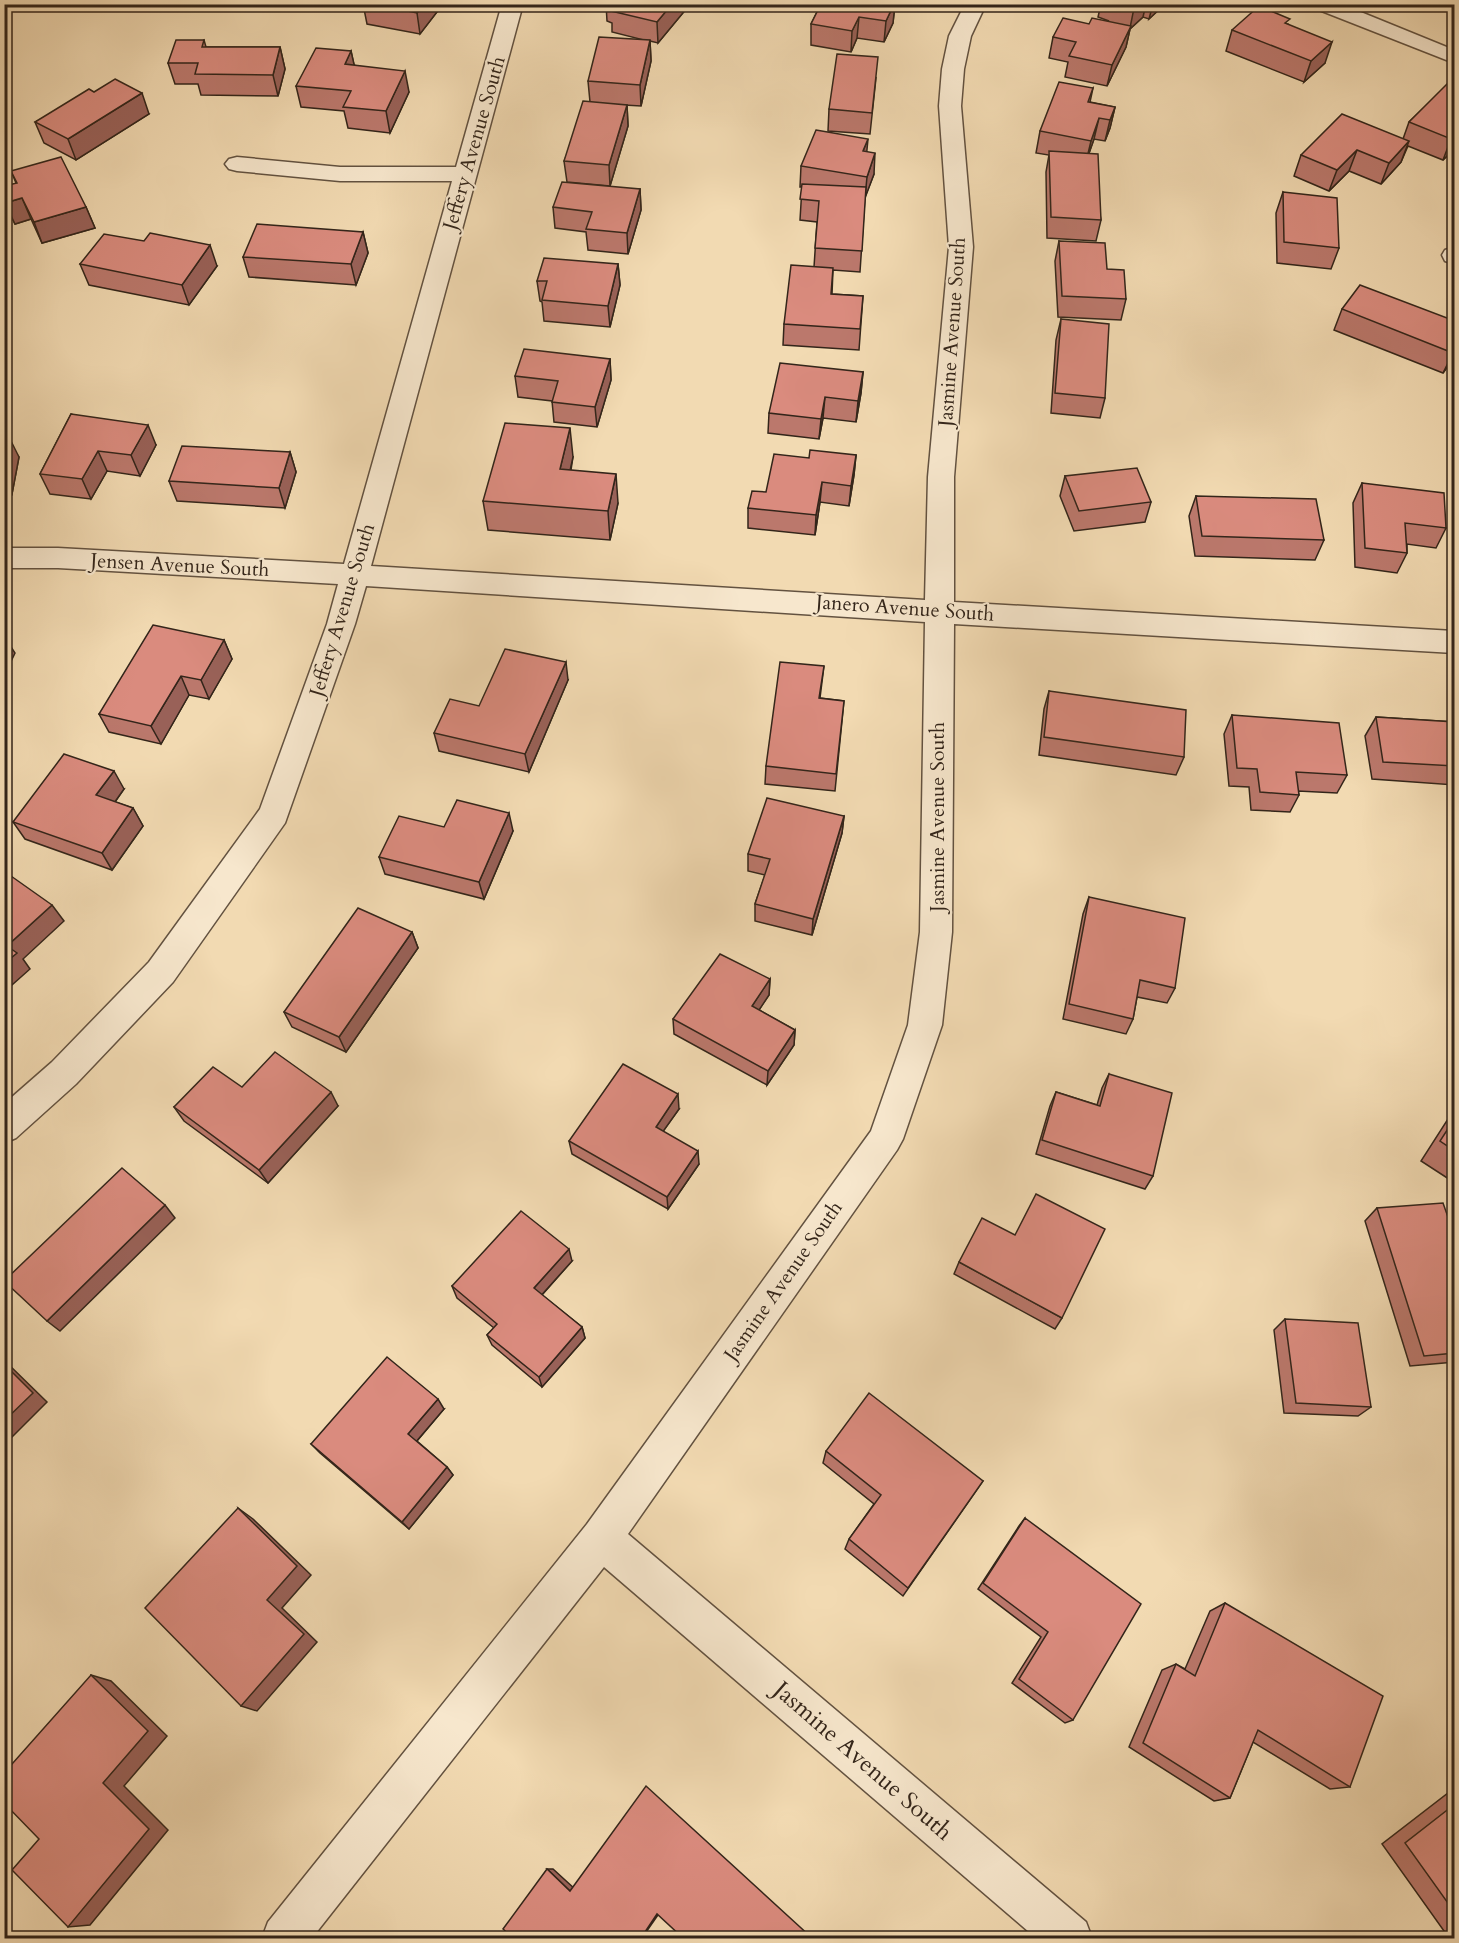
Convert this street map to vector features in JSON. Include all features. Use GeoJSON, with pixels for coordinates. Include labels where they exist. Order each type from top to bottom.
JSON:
{"type":"FeatureCollection","features":[{"type":"Feature","properties":{"kind":"street","name":"Jeffery Avenue South"},"geometry":{"type":"LineString","coordinates":[[4,1127],[64,1073],[161,972],[274,814],[341,624],[513,4]]}},
{"type":"Feature","properties":{"kind":"street","name":"Jasmine Avenue South"},"geometry":{"type":"LineString","coordinates":[[284,1938],[601,1538],[885,1139],[925,1025],[936,932],[941,477],[961,247],[951,106],[953,69],[960,36],[976,4]]}},
{"type":"Feature","properties":{"kind":"street"},"geometry":{"type":"LineString","coordinates":[[1321,4],[1455,57]]}},
{"type":"Feature","properties":{"kind":"street"},"geometry":{"type":"LineString","coordinates":[[237,164],[340,174],[465,174]]}},
{"type":"Feature","properties":{"kind":"street","name":"Jensen Avenue South"},"geometry":{"type":"LineString","coordinates":[[4,558],[58,558],[355,575]]}},
{"type":"Feature","properties":{"kind":"street","name":"Janero Avenue South"},"geometry":{"type":"LineString","coordinates":[[355,575],[939,610],[1303,635],[1455,642]]}},
{"type":"Feature","properties":{"kind":"street","name":"Jasmine Avenue South"},"geometry":{"type":"LineString","coordinates":[[601,1538],[1070,1938]]}},
{"type":"Feature","properties":{"kind":"building"},"geometry":{"type":"Polygon","coordinates":[[[373,4],[423,4],[417,13],[373,4]]]}},
{"type":"Feature","properties":{"kind":"building"},"geometry":{"type":"Polygon","coordinates":[[[616,4],[672,4],[657,22],[611,11],[616,4]]]}},
{"type":"Feature","properties":{"kind":"building"},"geometry":{"type":"Polygon","coordinates":[[[821,4],[894,4],[886,21],[859,17],[852,31],[811,24],[821,4]]]}},
{"type":"Feature","properties":{"kind":"building"},"geometry":{"type":"Polygon","coordinates":[[[1124,4],[1138,4],[1134,8],[1124,4]]]}},
{"type":"Feature","properties":{"kind":"building"},"geometry":{"type":"Polygon","coordinates":[[[1259,6],[1290,19],[1285,23],[1332,42],[1311,61],[1232,30],[1259,6]]]}},
{"type":"Feature","properties":{"kind":"building"},"geometry":{"type":"Polygon","coordinates":[[[1063,18],[1089,24],[1092,18],[1131,26],[1112,65],[1069,56],[1076,42],[1053,37],[1063,18]]]}},
{"type":"Feature","properties":{"kind":"building"},"geometry":{"type":"Polygon","coordinates":[[[599,37],[650,40],[640,85],[588,81],[599,37]]]}},
{"type":"Feature","properties":{"kind":"building"},"geometry":{"type":"Polygon","coordinates":[[[176,40],[204,40],[202,47],[280,47],[273,75],[195,74],[198,63],[168,63],[176,40]]]}},
{"type":"Feature","properties":{"kind":"building"},"geometry":{"type":"Polygon","coordinates":[[[316,48],[351,51],[345,64],[405,71],[386,111],[343,107],[351,91],[296,86],[316,48]]]}},
{"type":"Feature","properties":{"kind":"building"},"geometry":{"type":"Polygon","coordinates":[[[837,54],[878,57],[872,113],[829,109],[837,54]]]}},
{"type":"Feature","properties":{"kind":"building"},"geometry":{"type":"Polygon","coordinates":[[[1454,77],[1455,136],[1451,139],[1409,122],[1454,77]]]}},
{"type":"Feature","properties":{"kind":"building"},"geometry":{"type":"Polygon","coordinates":[[[115,79],[142,93],[68,139],[35,122],[89,89],[94,92],[115,79]]]}},
{"type":"Feature","properties":{"kind":"building"},"geometry":{"type":"Polygon","coordinates":[[[1059,82],[1093,88],[1088,102],[1115,107],[1110,120],[1099,118],[1091,141],[1040,131],[1059,82]]]}},
{"type":"Feature","properties":{"kind":"building"},"geometry":{"type":"Polygon","coordinates":[[[583,101],[627,105],[609,165],[564,161],[583,101]]]}},
{"type":"Feature","properties":{"kind":"building"},"geometry":{"type":"Polygon","coordinates":[[[1342,114],[1409,141],[1389,163],[1357,150],[1337,170],[1301,155],[1342,114]]]}},
{"type":"Feature","properties":{"kind":"building"},"geometry":{"type":"Polygon","coordinates":[[[816,130],[868,139],[863,151],[875,153],[867,177],[801,166],[816,130]]]}},
{"type":"Feature","properties":{"kind":"building"},"geometry":{"type":"Polygon","coordinates":[[[1049,151],[1098,154],[1101,220],[1051,217],[1049,151]]]}},
{"type":"Feature","properties":{"kind":"building"},"geometry":{"type":"Polygon","coordinates":[[[61,157],[86,207],[34,222],[22,198],[5,203],[4,186],[17,183],[11,171],[61,157]]]}},
{"type":"Feature","properties":{"kind":"building"},"geometry":{"type":"Polygon","coordinates":[[[562,182],[640,189],[627,233],[586,229],[592,212],[553,207],[562,182]]]}},
{"type":"Feature","properties":{"kind":"building"},"geometry":{"type":"Polygon","coordinates":[[[802,184],[866,187],[862,251],[815,248],[819,201],[800,199],[802,184]]]}},
{"type":"Feature","properties":{"kind":"building"},"geometry":{"type":"Polygon","coordinates":[[[1283,192],[1337,198],[1339,248],[1284,242],[1283,192]]]}},
{"type":"Feature","properties":{"kind":"building"},"geometry":{"type":"Polygon","coordinates":[[[257,224],[363,232],[351,264],[243,257],[257,224]]]}},
{"type":"Feature","properties":{"kind":"building"},"geometry":{"type":"Polygon","coordinates":[[[150,233],[210,245],[182,285],[80,264],[104,234],[144,241],[150,233]]]}},
{"type":"Feature","properties":{"kind":"building"},"geometry":{"type":"Polygon","coordinates":[[[1059,241],[1105,243],[1107,269],[1124,270],[1126,299],[1062,296],[1059,241]]]}},
{"type":"Feature","properties":{"kind":"building"},"geometry":{"type":"Polygon","coordinates":[[[544,258],[618,264],[608,306],[542,300],[547,281],[537,281],[544,258]]]}},
{"type":"Feature","properties":{"kind":"building"},"geometry":{"type":"Polygon","coordinates":[[[791,265],[833,268],[831,294],[863,296],[860,329],[784,324],[791,265]]]}},
{"type":"Feature","properties":{"kind":"building"},"geometry":{"type":"Polygon","coordinates":[[[1360,285],[1455,321],[1455,350],[1453,353],[1342,309],[1360,285]]]}},
{"type":"Feature","properties":{"kind":"building"},"geometry":{"type":"Polygon","coordinates":[[[1061,319],[1109,324],[1105,398],[1055,393],[1061,319]]]}},
{"type":"Feature","properties":{"kind":"building"},"geometry":{"type":"Polygon","coordinates":[[[524,349],[610,359],[595,407],[552,402],[558,381],[515,376],[524,349]]]}},
{"type":"Feature","properties":{"kind":"building"},"geometry":{"type":"Polygon","coordinates":[[[780,363],[863,372],[858,401],[825,397],[821,419],[769,413],[780,363]]]}},
{"type":"Feature","properties":{"kind":"building"},"geometry":{"type":"Polygon","coordinates":[[[71,414],[148,425],[131,455],[98,451],[82,479],[40,474],[71,414]]]}},
{"type":"Feature","properties":{"kind":"building"},"geometry":{"type":"Polygon","coordinates":[[[505,423],[570,428],[560,469],[616,474],[608,511],[483,501],[505,423]]]}},
{"type":"Feature","properties":{"kind":"building"},"geometry":{"type":"Polygon","coordinates":[[[4,437],[9,437],[4,458],[4,437]]]}},
{"type":"Feature","properties":{"kind":"building"},"geometry":{"type":"Polygon","coordinates":[[[182,446],[290,452],[279,488],[169,481],[182,446]]]}},
{"type":"Feature","properties":{"kind":"building"},"geometry":{"type":"Polygon","coordinates":[[[810,450],[856,455],[851,486],[822,482],[816,515],[748,508],[752,491],[766,492],[774,454],[809,458],[810,450]]]}},
{"type":"Feature","properties":{"kind":"building"},"geometry":{"type":"Polygon","coordinates":[[[1137,468],[1151,502],[1079,511],[1065,476],[1137,468]]]}},
{"type":"Feature","properties":{"kind":"building"},"geometry":{"type":"Polygon","coordinates":[[[1362,483],[1444,493],[1446,528],[1405,523],[1407,553],[1365,548],[1362,483]]]}},
{"type":"Feature","properties":{"kind":"building"},"geometry":{"type":"Polygon","coordinates":[[[1196,496],[1316,499],[1324,540],[1202,536],[1196,496]]]}},
{"type":"Feature","properties":{"kind":"building"},"geometry":{"type":"Polygon","coordinates":[[[153,625],[224,640],[201,680],[181,676],[151,726],[99,714],[153,625]]]}},
{"type":"Feature","properties":{"kind":"building"},"geometry":{"type":"Polygon","coordinates":[[[505,649],[566,662],[525,754],[434,733],[450,699],[479,706],[505,649]]]}},
{"type":"Feature","properties":{"kind":"building"},"geometry":{"type":"Polygon","coordinates":[[[780,662],[824,666],[819,698],[844,701],[836,774],[766,766],[780,662]]]}},
{"type":"Feature","properties":{"kind":"building"},"geometry":{"type":"Polygon","coordinates":[[[1049,691],[1186,710],[1184,757],[1044,737],[1049,691]]]}},
{"type":"Feature","properties":{"kind":"building"},"geometry":{"type":"Polygon","coordinates":[[[1232,715],[1339,723],[1347,775],[1296,772],[1299,795],[1260,792],[1257,769],[1237,768],[1232,715]]]}},
{"type":"Feature","properties":{"kind":"building"},"geometry":{"type":"Polygon","coordinates":[[[1376,717],[1455,722],[1455,766],[1383,762],[1376,717]]]}},
{"type":"Feature","properties":{"kind":"building"},"geometry":{"type":"Polygon","coordinates":[[[64,754],[114,771],[96,795],[133,808],[102,853],[13,822],[64,754]]]}},
{"type":"Feature","properties":{"kind":"building"},"geometry":{"type":"Polygon","coordinates":[[[767,798],[844,816],[813,919],[755,904],[770,859],[748,854],[767,798]]]}},
{"type":"Feature","properties":{"kind":"building"},"geometry":{"type":"Polygon","coordinates":[[[457,800],[509,813],[479,882],[379,857],[399,816],[444,827],[457,800]]]}},
{"type":"Feature","properties":{"kind":"building"},"geometry":{"type":"Polygon","coordinates":[[[11,876],[52,905],[7,946],[17,953],[4,964],[4,882],[11,876]]]}},
{"type":"Feature","properties":{"kind":"building"},"geometry":{"type":"Polygon","coordinates":[[[1089,897],[1185,918],[1175,988],[1140,980],[1133,1019],[1069,1004],[1089,897]]]}},
{"type":"Feature","properties":{"kind":"building"},"geometry":{"type":"Polygon","coordinates":[[[358,908],[412,932],[339,1037],[284,1012],[358,908]]]}},
{"type":"Feature","properties":{"kind":"building"},"geometry":{"type":"Polygon","coordinates":[[[720,954],[770,979],[752,1006],[795,1030],[768,1071],[673,1019],[720,954]]]}},
{"type":"Feature","properties":{"kind":"building"},"geometry":{"type":"Polygon","coordinates":[[[275,1052],[331,1092],[259,1170],[174,1107],[213,1067],[242,1087],[275,1052]]]}},
{"type":"Feature","properties":{"kind":"building"},"geometry":{"type":"Polygon","coordinates":[[[623,1064],[678,1094],[656,1127],[698,1151],[667,1197],[569,1141],[623,1064]]]}},
{"type":"Feature","properties":{"kind":"building"},"geometry":{"type":"Polygon","coordinates":[[[1109,1074],[1172,1093],[1153,1176],[1042,1140],[1056,1092],[1100,1106],[1109,1074]]]}},
{"type":"Feature","properties":{"kind":"building"},"geometry":{"type":"Polygon","coordinates":[[[1455,1118],[1455,1151],[1440,1141],[1455,1118]]]}},
{"type":"Feature","properties":{"kind":"building"},"geometry":{"type":"Polygon","coordinates":[[[122,1168],[165,1205],[47,1321],[4,1281],[122,1168]]]}},
{"type":"Feature","properties":{"kind":"building"},"geometry":{"type":"Polygon","coordinates":[[[1036,1194],[1105,1229],[1062,1318],[959,1262],[982,1218],[1015,1235],[1036,1194]]]}},
{"type":"Feature","properties":{"kind":"building"},"geometry":{"type":"Polygon","coordinates":[[[1443,1203],[1455,1237],[1455,1353],[1424,1356],[1377,1208],[1443,1203]]]}},
{"type":"Feature","properties":{"kind":"building"},"geometry":{"type":"Polygon","coordinates":[[[521,1211],[569,1249],[534,1288],[582,1327],[539,1377],[487,1335],[497,1324],[452,1286],[521,1211]]]}},
{"type":"Feature","properties":{"kind":"building"},"geometry":{"type":"Polygon","coordinates":[[[1285,1319],[1358,1323],[1371,1407],[1296,1403],[1285,1319]]]}},
{"type":"Feature","properties":{"kind":"building"},"geometry":{"type":"Polygon","coordinates":[[[387,1357],[438,1399],[408,1434],[447,1467],[402,1522],[311,1444],[387,1357]]]}},
{"type":"Feature","properties":{"kind":"building"},"geometry":{"type":"Polygon","coordinates":[[[4,1364],[33,1393],[4,1421],[4,1364]]]}},
{"type":"Feature","properties":{"kind":"building"},"geometry":{"type":"Polygon","coordinates":[[[869,1393],[983,1481],[908,1588],[849,1539],[881,1495],[826,1451],[869,1393]]]}},
{"type":"Feature","properties":{"kind":"building"},"geometry":{"type":"Polygon","coordinates":[[[238,1508],[297,1566],[267,1600],[304,1634],[241,1706],[145,1608],[238,1508]]]}},
{"type":"Feature","properties":{"kind":"building"},"geometry":{"type":"Polygon","coordinates":[[[1025,1518],[1141,1604],[1073,1720],[1019,1679],[1048,1632],[983,1583],[1025,1518]]]}},
{"type":"Feature","properties":{"kind":"building"},"geometry":{"type":"Polygon","coordinates":[[[1225,1603],[1383,1696],[1350,1787],[1258,1730],[1230,1798],[1143,1743],[1176,1664],[1195,1676],[1225,1603]]]}},
{"type":"Feature","properties":{"kind":"building"},"geometry":{"type":"Polygon","coordinates":[[[91,1675],[148,1731],[103,1783],[149,1829],[68,1927],[12,1870],[39,1839],[4,1803],[4,1773],[91,1675]]]}},
{"type":"Feature","properties":{"kind":"building"},"geometry":{"type":"Polygon","coordinates":[[[646,1786],[812,1938],[683,1938],[657,1914],[641,1938],[513,1938],[503,1929],[547,1869],[570,1891],[646,1786]]]}},
{"type":"Feature","properties":{"kind":"building"},"geometry":{"type":"Polygon","coordinates":[[[1455,1804],[1455,1913],[1405,1843],[1455,1804]]]}}]}
